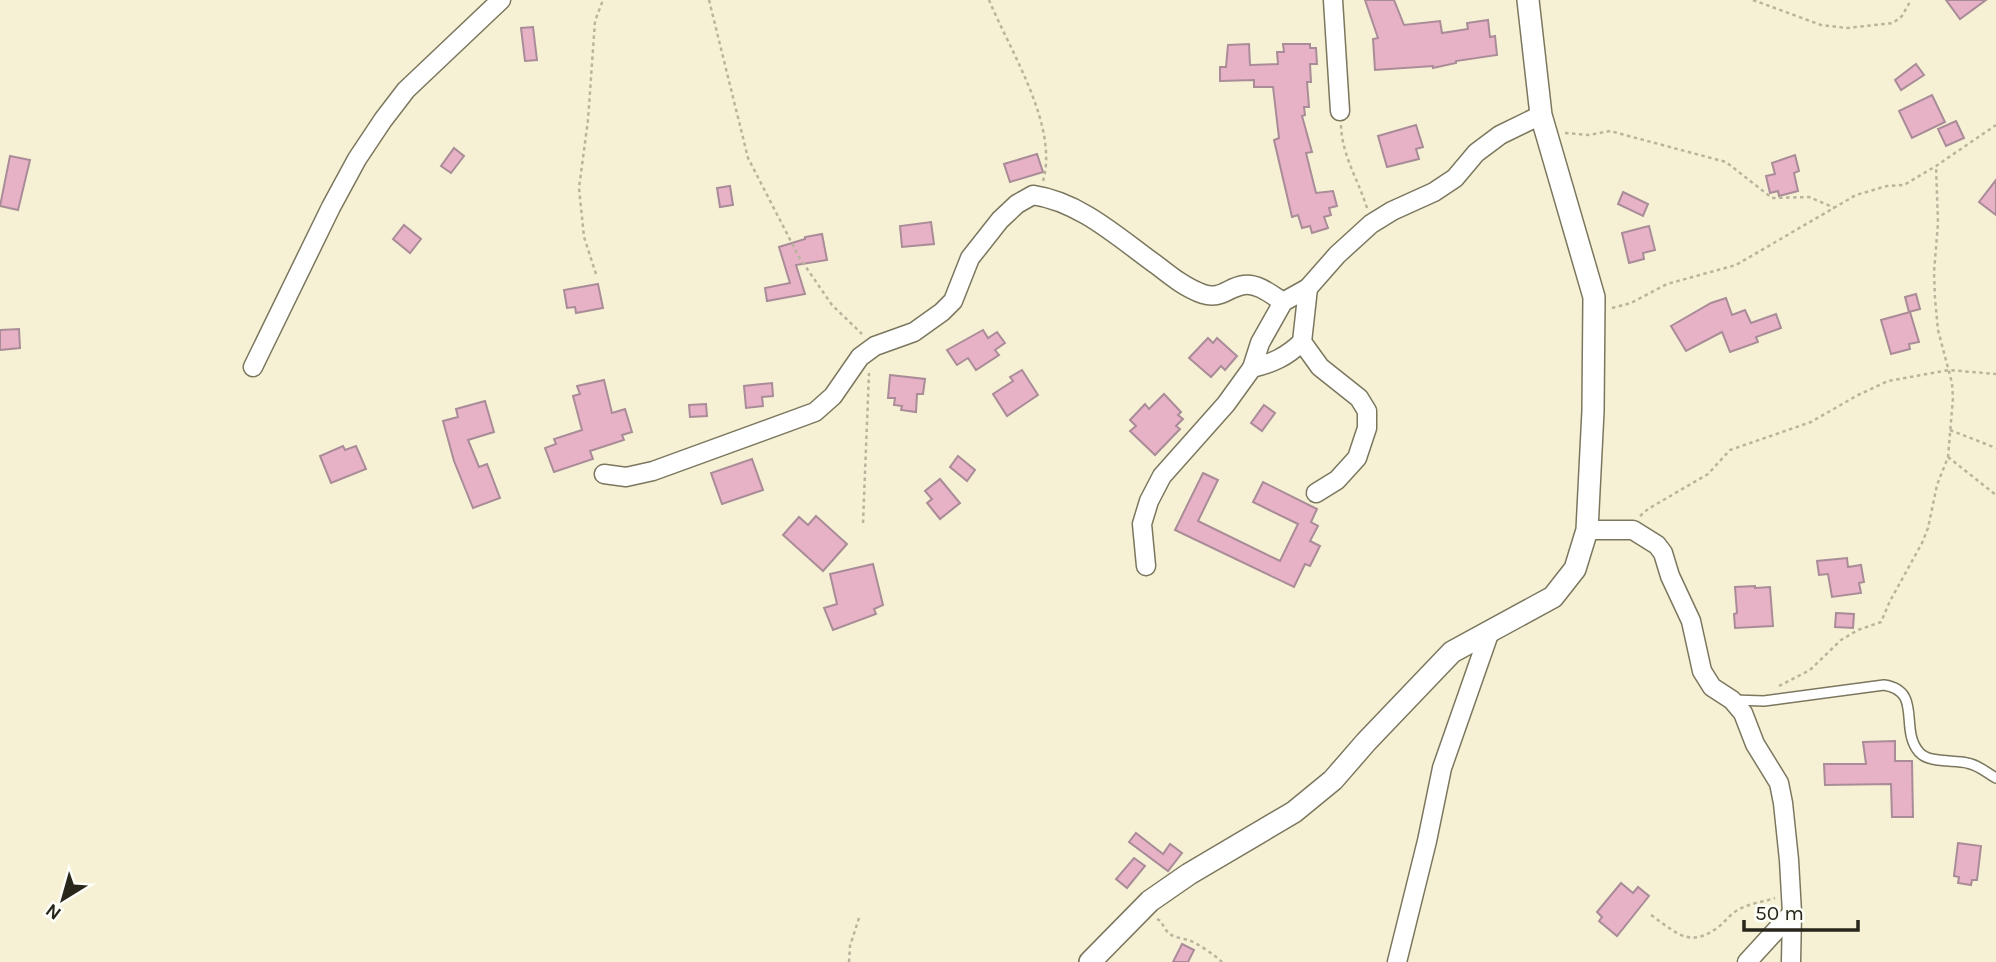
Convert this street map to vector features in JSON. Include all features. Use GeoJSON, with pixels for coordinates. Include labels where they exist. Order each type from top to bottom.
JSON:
{"type":"FeatureCollection","features":[{"type":"Feature","properties":{"kind":"street"},"geometry":{"type":"LineString","coordinates":[[253,367],[331,207],[357,159],[383,120],[406,90],[501,0]]}},
{"type":"Feature","properties":{"kind":"street"},"geometry":{"type":"LineString","coordinates":[[1333,0],[1340,111]]}},
{"type":"Feature","properties":{"kind":"street"},"geometry":{"type":"LineString","coordinates":[[1090,962],[1150,901],[1189,874],[1293,812],[1323,788],[1452,652],[1553,597],[1575,569],[1587,530],[1594,411],[1594,297],[1544,122],[1528,0]]}},
{"type":"Feature","properties":{"kind":"street"},"geometry":{"type":"LineString","coordinates":[[1146,566],[1142,524],[1149,501],[1162,476],[1226,404],[1252,368],[1260,343],[1283,302],[1308,288],[1337,255],[1371,224],[1434,192],[1455,178],[1476,153],[1500,135],[1544,122]]}},
{"type":"Feature","properties":{"kind":"street"},"geometry":{"type":"LineString","coordinates":[[604,474],[626,477],[653,471],[816,412],[833,396],[860,357],[870,350],[915,332],[942,312],[953,301],[970,258],[1000,220],[1017,204],[1033,195],[1063,202],[1092,218],[1181,284],[1204,294],[1215,297],[1245,285],[1265,290],[1283,302]]}},
{"type":"Feature","properties":{"kind":"street"},"geometry":{"type":"LineString","coordinates":[[1308,288],[1302,342],[1320,367],[1359,398],[1367,411],[1367,428],[1357,458],[1337,480],[1316,493]]}},
{"type":"Feature","properties":{"kind":"street"},"geometry":{"type":"LineString","coordinates":[[1252,368],[1274,363],[1302,342]]}},
{"type":"Feature","properties":{"kind":"street"},"geometry":{"type":"LineString","coordinates":[[1587,530],[1633,530],[1657,545],[1691,621],[1702,671],[1712,687],[1732,700],[1742,713],[1755,744],[1779,783],[1791,892],[1791,962]]}},
{"type":"Feature","properties":{"kind":"street"},"geometry":{"type":"LineString","coordinates":[[1396,962],[1427,841],[1441,768],[1490,631]]}},
{"type":"Feature","properties":{"kind":"street"},"geometry":{"type":"LineString","coordinates":[[1747,962],[1792,913]]}},
{"type":"Feature","properties":{"kind":"lane"},"geometry":{"type":"LineString","coordinates":[[1732,700],[1764,701],[1884,685],[1897,687],[1905,694],[1915,746],[1920,754],[1927,758],[1982,767],[1996,778]]}},
{"type":"Feature","properties":{"kind":"path"},"geometry":{"type":"LineString","coordinates":[[596,274],[584,237],[579,188],[588,120],[595,22],[603,0]]}},
{"type":"Feature","properties":{"kind":"path"},"geometry":{"type":"LineString","coordinates":[[709,0],[748,158],[799,257],[832,305],[870,350],[863,523]]}},
{"type":"Feature","properties":{"kind":"path"},"geometry":{"type":"LineString","coordinates":[[989,0],[1028,88],[1046,145],[1044,178],[1033,195]]}},
{"type":"Feature","properties":{"kind":"path"},"geometry":{"type":"LineString","coordinates":[[1753,0],[1821,25],[1847,28],[1893,23],[1902,16],[1911,0]]}},
{"type":"Feature","properties":{"kind":"path"},"geometry":{"type":"LineString","coordinates":[[1340,111],[1341,142],[1371,224]]}},
{"type":"Feature","properties":{"kind":"path"},"geometry":{"type":"LineString","coordinates":[[1544,122],[1589,135],[1610,131],[1726,162],[1772,198],[1809,197],[1835,208]]}},
{"type":"Feature","properties":{"kind":"path"},"geometry":{"type":"LineString","coordinates":[[1595,312],[1631,303],[1667,284],[1736,265],[1856,195],[1887,186],[1904,185],[1996,125]]}},
{"type":"Feature","properties":{"kind":"path"},"geometry":{"type":"LineString","coordinates":[[1764,701],[1780,685],[1810,670],[1842,640],[1857,630],[1881,622],[1925,536],[1937,485],[1948,457],[1953,398],[1949,370],[1938,330],[1935,299],[1938,223],[1936,166]]}},
{"type":"Feature","properties":{"kind":"path"},"geometry":{"type":"LineString","coordinates":[[1625,531],[1648,509],[1708,474],[1730,450],[1811,422],[1888,381],[1949,370],[1996,374]]}},
{"type":"Feature","properties":{"kind":"path"},"geometry":{"type":"LineString","coordinates":[[1950,430],[1996,448]]}},
{"type":"Feature","properties":{"kind":"path"},"geometry":{"type":"LineString","coordinates":[[1948,457],[1996,495]]}},
{"type":"Feature","properties":{"kind":"path"},"geometry":{"type":"LineString","coordinates":[[1651,915],[1678,935],[1691,939],[1706,935],[1736,911],[1750,904],[1791,892]]}},
{"type":"Feature","properties":{"kind":"path"},"geometry":{"type":"LineString","coordinates":[[849,962],[850,946],[859,918]]}},
{"type":"Feature","properties":{"kind":"path"},"geometry":{"type":"LineString","coordinates":[[1133,918],[1158,919],[1165,930],[1175,938],[1192,942],[1222,962]]}},
{"type":"Feature","properties":{"kind":"building"},"geometry":{"type":"Polygon","coordinates":[[[1365,0],[1394,0],[1404,25],[1440,21],[1442,33],[1468,29],[1467,23],[1488,20],[1490,37],[1495,36],[1497,55],[1456,61],[1433,68],[1375,70],[1373,39],[1378,38],[1365,0]]]}},
{"type":"Feature","properties":{"kind":"building"},"geometry":{"type":"Polygon","coordinates":[[[1946,0],[1986,0],[1960,19],[1946,0]]]}},
{"type":"Feature","properties":{"kind":"building"},"geometry":{"type":"Polygon","coordinates":[[[533,27],[537,60],[525,61],[521,28],[533,27]]]}},
{"type":"Feature","properties":{"kind":"building"},"geometry":{"type":"Polygon","coordinates":[[[1249,44],[1250,65],[1278,64],[1277,52],[1284,52],[1283,44],[1310,44],[1310,48],[1316,48],[1317,64],[1310,64],[1311,82],[1307,82],[1309,107],[1304,107],[1305,115],[1302,116],[1312,152],[1306,153],[1316,193],[1333,191],[1337,206],[1329,208],[1331,215],[1324,217],[1328,228],[1312,233],[1310,226],[1302,228],[1298,215],[1292,217],[1274,140],[1279,138],[1273,87],[1254,87],[1254,80],[1220,81],[1220,67],[1226,67],[1228,45],[1249,44]]]}},
{"type":"Feature","properties":{"kind":"building"},"geometry":{"type":"Polygon","coordinates":[[[1916,64],[1924,75],[1901,90],[1895,80],[1916,64]]]}},
{"type":"Feature","properties":{"kind":"building"},"geometry":{"type":"Polygon","coordinates":[[[1932,95],[1945,122],[1912,138],[1899,111],[1932,95]]]}},
{"type":"Feature","properties":{"kind":"building"},"geometry":{"type":"Polygon","coordinates":[[[1956,121],[1964,138],[1946,146],[1938,129],[1956,121]]]}},
{"type":"Feature","properties":{"kind":"building"},"geometry":{"type":"Polygon","coordinates":[[[1416,125],[1423,147],[1416,149],[1419,159],[1387,167],[1378,136],[1416,125]]]}},
{"type":"Feature","properties":{"kind":"building"},"geometry":{"type":"Polygon","coordinates":[[[454,148],[464,156],[451,173],[441,166],[454,148]]]}},
{"type":"Feature","properties":{"kind":"building"},"geometry":{"type":"Polygon","coordinates":[[[1037,154],[1043,172],[1010,182],[1004,164],[1037,154]]]}},
{"type":"Feature","properties":{"kind":"building"},"geometry":{"type":"Polygon","coordinates":[[[1795,155],[1799,171],[1794,173],[1798,191],[1779,196],[1778,191],[1770,193],[1766,176],[1775,174],[1772,163],[1795,155]]]}},
{"type":"Feature","properties":{"kind":"building"},"geometry":{"type":"Polygon","coordinates":[[[10,156],[30,160],[18,210],[0,206],[10,156]]]}},
{"type":"Feature","properties":{"kind":"building"},"geometry":{"type":"Polygon","coordinates":[[[1996,180],[1996,215],[1979,202],[1996,180]]]}},
{"type":"Feature","properties":{"kind":"building"},"geometry":{"type":"Polygon","coordinates":[[[730,186],[733,205],[720,207],[717,188],[730,186]]]}},
{"type":"Feature","properties":{"kind":"building"},"geometry":{"type":"Polygon","coordinates":[[[1623,192],[1648,204],[1643,216],[1618,204],[1623,192]]]}},
{"type":"Feature","properties":{"kind":"building"},"geometry":{"type":"Polygon","coordinates":[[[931,222],[934,244],[902,247],[900,226],[931,222]]]}},
{"type":"Feature","properties":{"kind":"building"},"geometry":{"type":"Polygon","coordinates":[[[404,225],[421,239],[410,253],[393,239],[404,225]]]}},
{"type":"Feature","properties":{"kind":"building"},"geometry":{"type":"Polygon","coordinates":[[[1649,226],[1655,250],[1643,253],[1644,259],[1629,263],[1622,233],[1649,226]]]}},
{"type":"Feature","properties":{"kind":"building"},"geometry":{"type":"Polygon","coordinates":[[[822,234],[827,260],[796,265],[805,294],[767,301],[765,288],[790,283],[779,247],[822,234]]]}},
{"type":"Feature","properties":{"kind":"building"},"geometry":{"type":"Polygon","coordinates":[[[598,284],[603,308],[576,313],[575,307],[567,308],[564,290],[598,284]]]}},
{"type":"Feature","properties":{"kind":"building"},"geometry":{"type":"Polygon","coordinates":[[[1916,294],[1920,309],[1909,312],[1905,297],[1916,294]]]}},
{"type":"Feature","properties":{"kind":"building"},"geometry":{"type":"Polygon","coordinates":[[[1726,298],[1732,315],[1745,310],[1751,323],[1776,314],[1781,328],[1756,337],[1758,342],[1730,352],[1722,332],[1686,351],[1671,326],[1711,303],[1726,298]]]}},
{"type":"Feature","properties":{"kind":"building"},"geometry":{"type":"Polygon","coordinates":[[[1910,312],[1919,342],[1909,344],[1910,349],[1891,354],[1881,320],[1910,312]]]}},
{"type":"Feature","properties":{"kind":"building"},"geometry":{"type":"Polygon","coordinates":[[[19,329],[20,348],[0,350],[0,330],[19,329]]]}},
{"type":"Feature","properties":{"kind":"building"},"geometry":{"type":"Polygon","coordinates":[[[983,330],[988,338],[997,332],[1005,343],[995,350],[999,355],[976,370],[968,358],[957,365],[947,350],[983,330]]]}},
{"type":"Feature","properties":{"kind":"building"},"geometry":{"type":"Polygon","coordinates":[[[1208,338],[1213,343],[1217,338],[1237,356],[1225,370],[1221,366],[1211,377],[1189,358],[1208,338]]]}},
{"type":"Feature","properties":{"kind":"building"},"geometry":{"type":"Polygon","coordinates":[[[1022,370],[1038,395],[1007,416],[993,394],[1013,381],[1010,377],[1022,370]]]}},
{"type":"Feature","properties":{"kind":"building"},"geometry":{"type":"Polygon","coordinates":[[[890,375],[925,379],[923,394],[917,394],[916,412],[901,410],[902,406],[894,405],[895,398],[888,398],[890,375]]]}},
{"type":"Feature","properties":{"kind":"building"},"geometry":{"type":"Polygon","coordinates":[[[604,380],[612,413],[625,409],[632,432],[622,435],[624,440],[590,451],[593,459],[554,472],[545,448],[556,444],[554,439],[582,430],[573,396],[580,394],[577,386],[604,380]]]}},
{"type":"Feature","properties":{"kind":"building"},"geometry":{"type":"Polygon","coordinates":[[[772,383],[773,396],[762,397],[763,406],[746,408],[744,386],[772,383]]]}},
{"type":"Feature","properties":{"kind":"building"},"geometry":{"type":"Polygon","coordinates":[[[1164,394],[1181,412],[1178,415],[1183,419],[1176,426],[1180,429],[1155,455],[1130,431],[1136,426],[1130,420],[1145,404],[1149,409],[1164,394]]]}},
{"type":"Feature","properties":{"kind":"building"},"geometry":{"type":"Polygon","coordinates":[[[485,401],[494,432],[468,440],[479,467],[487,464],[500,498],[473,508],[454,461],[443,421],[458,417],[456,409],[485,401]]]}},
{"type":"Feature","properties":{"kind":"building"},"geometry":{"type":"Polygon","coordinates":[[[706,404],[707,416],[690,417],[689,405],[706,404]]]}},
{"type":"Feature","properties":{"kind":"building"},"geometry":{"type":"Polygon","coordinates":[[[1264,405],[1275,413],[1262,431],[1251,423],[1264,405]]]}},
{"type":"Feature","properties":{"kind":"building"},"geometry":{"type":"Polygon","coordinates":[[[343,446],[345,450],[356,446],[366,469],[331,483],[320,456],[343,446]]]}},
{"type":"Feature","properties":{"kind":"building"},"geometry":{"type":"Polygon","coordinates":[[[958,456],[975,470],[967,481],[950,467],[958,456]]]}},
{"type":"Feature","properties":{"kind":"building"},"geometry":{"type":"Polygon","coordinates":[[[752,459],[763,490],[722,504],[711,473],[752,459]]]}},
{"type":"Feature","properties":{"kind":"building"},"geometry":{"type":"Polygon","coordinates":[[[1203,473],[1218,480],[1198,521],[1280,561],[1298,524],[1253,502],[1263,482],[1317,509],[1311,522],[1318,526],[1310,541],[1320,546],[1310,566],[1305,564],[1294,587],[1175,530],[1203,473]]]}},
{"type":"Feature","properties":{"kind":"building"},"geometry":{"type":"Polygon","coordinates":[[[940,479],[960,503],[940,519],[927,503],[932,499],[925,491],[940,479]]]}},
{"type":"Feature","properties":{"kind":"building"},"geometry":{"type":"Polygon","coordinates":[[[816,516],[847,544],[823,571],[783,535],[799,517],[808,525],[816,516]]]}},
{"type":"Feature","properties":{"kind":"building"},"geometry":{"type":"Polygon","coordinates":[[[1847,558],[1848,567],[1861,565],[1864,582],[1859,583],[1861,593],[1832,597],[1828,574],[1819,575],[1817,561],[1847,558]]]}},
{"type":"Feature","properties":{"kind":"building"},"geometry":{"type":"Polygon","coordinates":[[[873,564],[883,605],[874,609],[876,614],[833,630],[824,608],[837,604],[830,574],[873,564]]]}},
{"type":"Feature","properties":{"kind":"building"},"geometry":{"type":"Polygon","coordinates":[[[1735,587],[1770,587],[1773,626],[1735,628],[1735,587]]]}},
{"type":"Feature","properties":{"kind":"building"},"geometry":{"type":"Polygon","coordinates":[[[1836,613],[1854,614],[1853,628],[1835,627],[1836,613]]]}},
{"type":"Feature","properties":{"kind":"building"},"geometry":{"type":"Polygon","coordinates":[[[1895,741],[1895,761],[1912,761],[1913,817],[1892,817],[1891,784],[1825,785],[1824,764],[1866,764],[1863,742],[1895,741]]]}},
{"type":"Feature","properties":{"kind":"building"},"geometry":{"type":"Polygon","coordinates":[[[1136,833],[1163,854],[1170,844],[1182,853],[1168,871],[1129,842],[1136,833]]]}},
{"type":"Feature","properties":{"kind":"building"},"geometry":{"type":"Polygon","coordinates":[[[1958,843],[1981,846],[1977,880],[1972,880],[1971,885],[1958,883],[1959,877],[1954,876],[1958,843]]]}},
{"type":"Feature","properties":{"kind":"building"},"geometry":{"type":"Polygon","coordinates":[[[1134,858],[1145,866],[1127,888],[1116,879],[1134,858]]]}},
{"type":"Feature","properties":{"kind":"building"},"geometry":{"type":"Polygon","coordinates":[[[1621,883],[1633,893],[1638,887],[1649,896],[1617,936],[1599,921],[1602,917],[1597,912],[1621,883]]]}},
{"type":"Feature","properties":{"kind":"building"},"geometry":{"type":"Polygon","coordinates":[[[1182,944],[1194,950],[1188,962],[1173,962],[1182,944]]]}}]}
